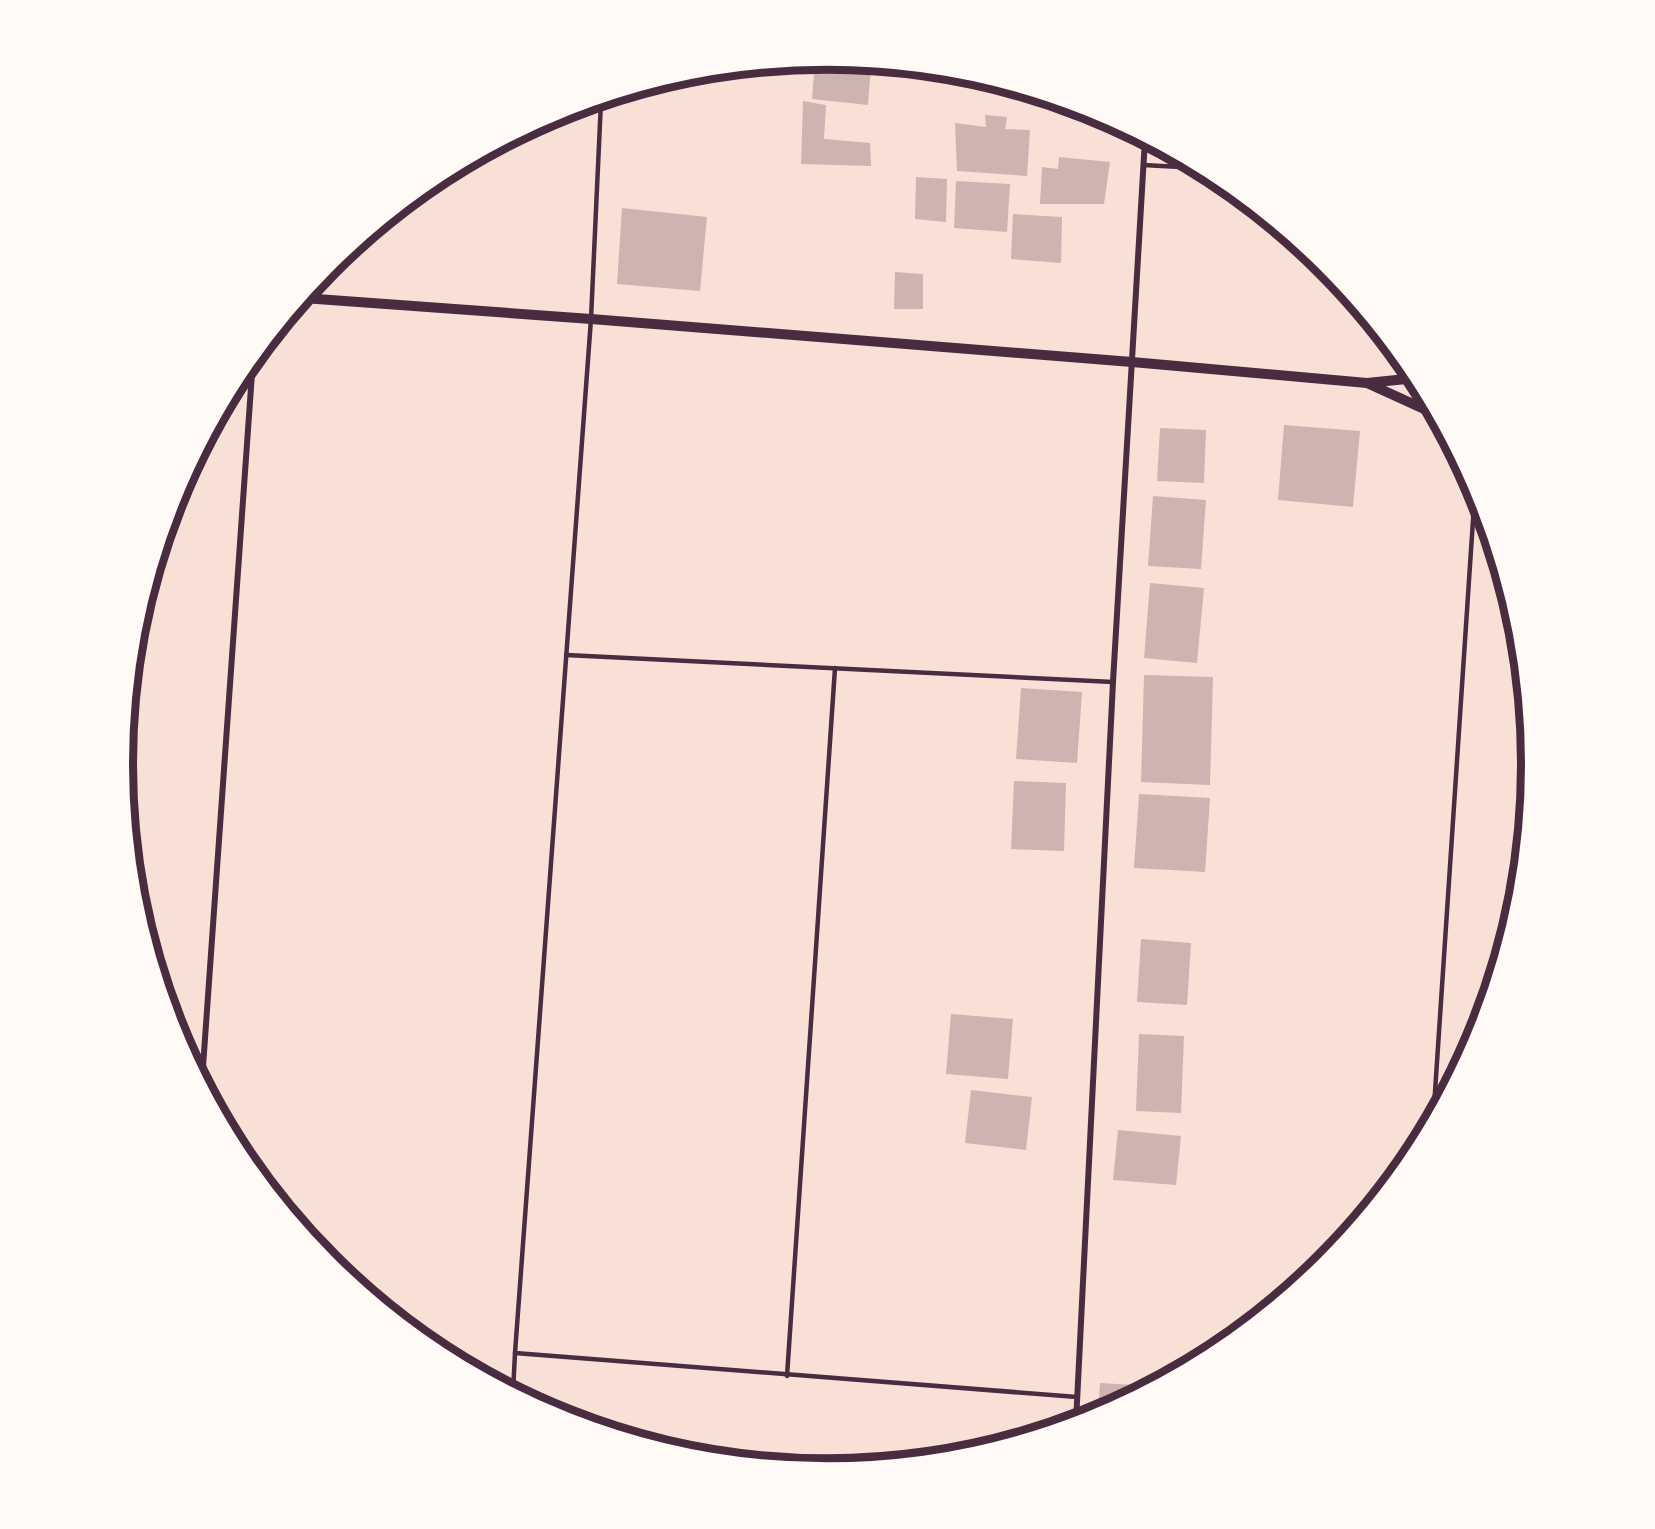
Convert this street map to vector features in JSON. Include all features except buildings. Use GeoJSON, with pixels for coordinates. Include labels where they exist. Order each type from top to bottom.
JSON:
{"type":"FeatureCollection","features":[{"type":"Feature","properties":{"kind":"street"},"geometry":{"type":"LineString","coordinates":[[1076,1412],[1113,682],[1144,147]]}},
{"type":"Feature","properties":{"kind":"street"},"geometry":{"type":"LineString","coordinates":[[314,299],[1132,362],[1367,383],[1405,379]]}},
{"type":"Feature","properties":{"kind":"street"},"geometry":{"type":"LineString","coordinates":[[203,1067],[252,377]]}},
{"type":"Feature","properties":{"kind":"street"},"geometry":{"type":"LineString","coordinates":[[1367,383],[1423,409]]}},
{"type":"Feature","properties":{"kind":"lane"},"geometry":{"type":"LineString","coordinates":[[513,1383],[591,319],[601,108]]}},
{"type":"Feature","properties":{"kind":"lane"},"geometry":{"type":"LineString","coordinates":[[1143,165],[1181,167]]}},
{"type":"Feature","properties":{"kind":"lane"},"geometry":{"type":"LineString","coordinates":[[1434,1102],[1474,513]]}},
{"type":"Feature","properties":{"kind":"lane"},"geometry":{"type":"LineString","coordinates":[[566,655],[1113,682]]}},
{"type":"Feature","properties":{"kind":"lane"},"geometry":{"type":"LineString","coordinates":[[787,1376],[835,668]]}},
{"type":"Feature","properties":{"kind":"lane"},"geometry":{"type":"LineString","coordinates":[[515,1353],[1077,1397]]}}]}
